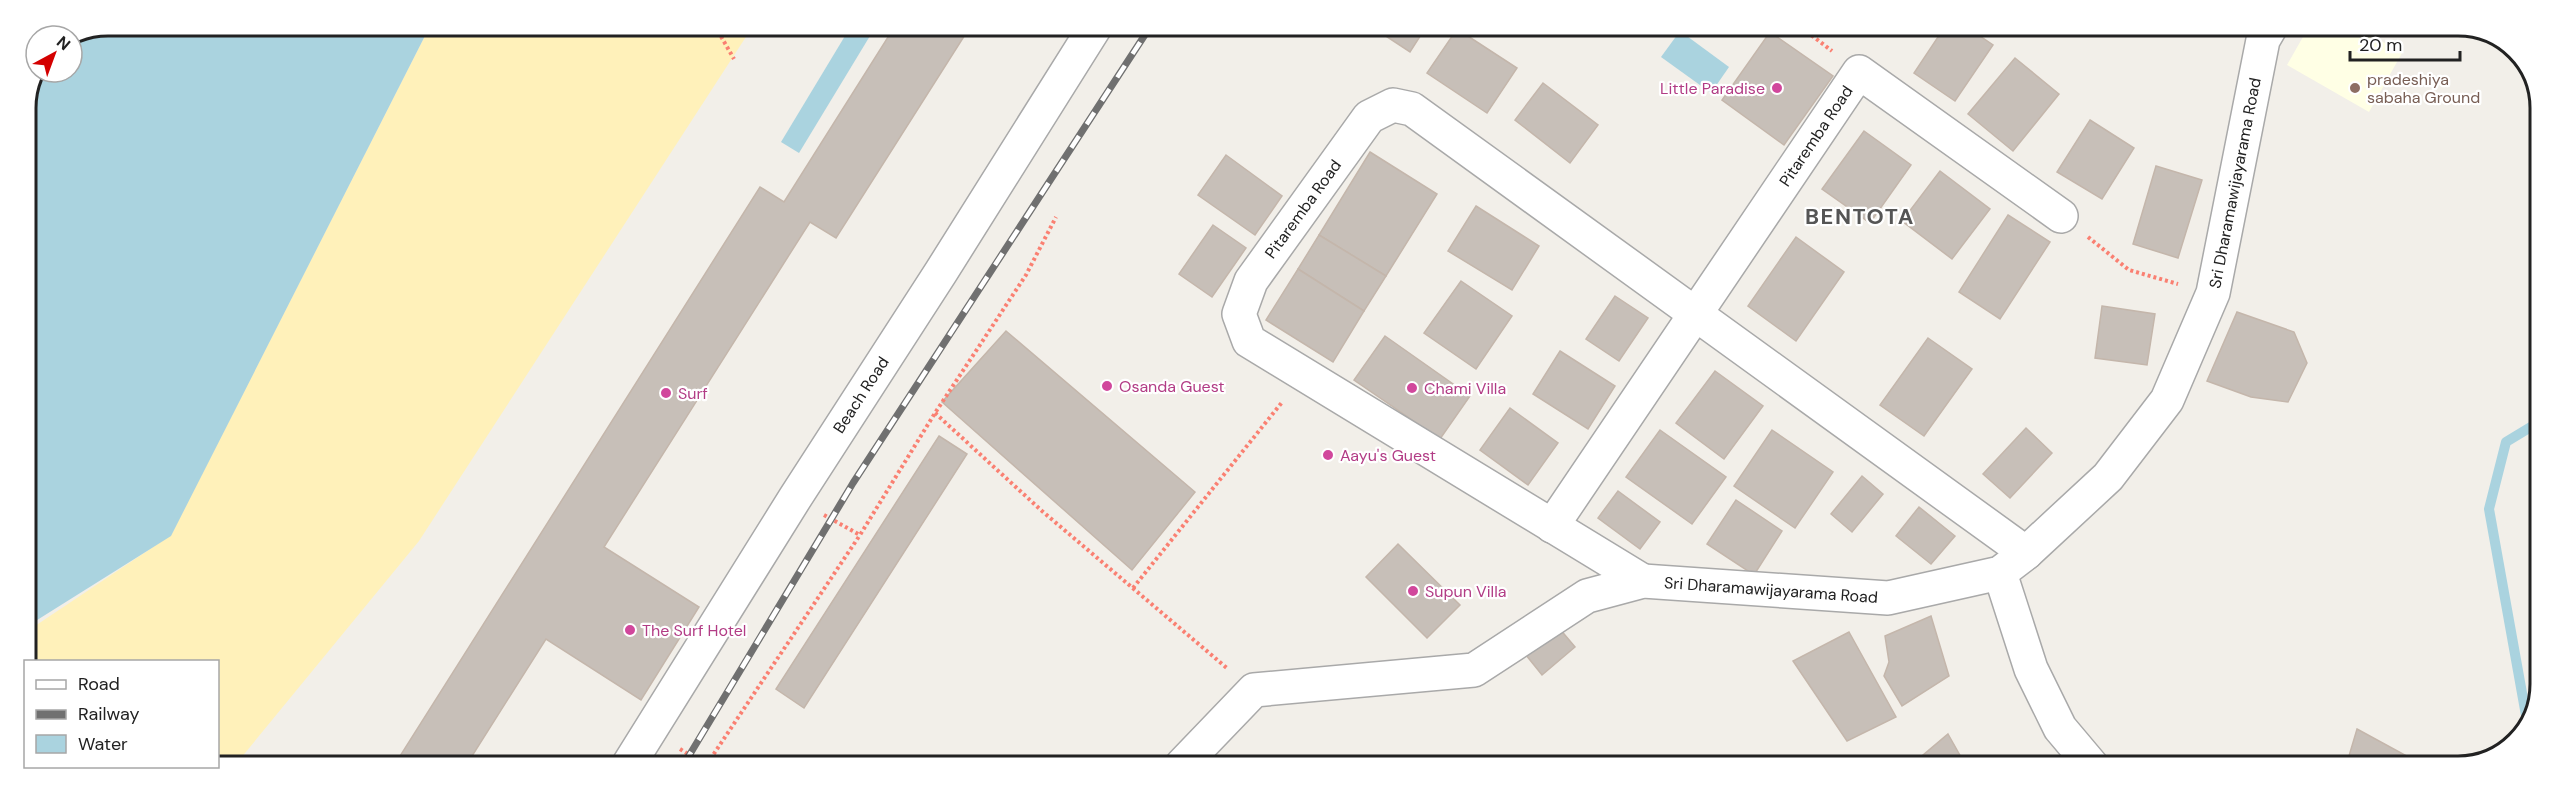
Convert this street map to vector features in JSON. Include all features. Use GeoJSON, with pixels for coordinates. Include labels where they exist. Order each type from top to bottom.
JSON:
{"type":"FeatureCollection","features":[{"type":"Feature","properties":{"kind":"street","name":"Beach Road"},"geometry":{"type":"LineString","coordinates":[[634,756],[795,498],[1089,36]]}},
{"type":"Feature","properties":{"kind":"street","name":"Sri Dharamawijayarama Road"},"geometry":{"type":"LineString","coordinates":[[1254,690],[1474,670],[1587,596],[1643,581],[1888,598],[2000,573],[2026,553],[2108,477],[2167,400],[2213,293],[2265,36]]}},
{"type":"Feature","properties":{"kind":"street","name":"Pitaremba Road"},"geometry":{"type":"LineString","coordinates":[[1552,526],[1859,72],[2061,216]]}},
{"type":"Feature","properties":{"kind":"street","name":"Pitaremba Road"},"geometry":{"type":"LineString","coordinates":[[1643,581],[1249,341],[1239,314],[1251,281],[1369,117],[1393,105],[1412,109],[2026,553]]}},
{"type":"Feature","properties":{"kind":"street"},"geometry":{"type":"LineString","coordinates":[[2000,573],[2031,669],[2060,728],[2084,756]]}},
{"type":"Feature","properties":{"kind":"street"},"geometry":{"type":"LineString","coordinates":[[1191,756],[1254,690]]}},
{"type":"Feature","properties":{"kind":"path"},"geometry":{"type":"LineString","coordinates":[[721,36],[734,59]]}},
{"type":"Feature","properties":{"kind":"path"},"geometry":{"type":"LineString","coordinates":[[2061,216],[2129,270],[2213,293]]}},
{"type":"Feature","properties":{"kind":"path"},"geometry":{"type":"LineString","coordinates":[[712,756],[860,535],[935,413],[1026,275],[1056,217]]}},
{"type":"Feature","properties":{"kind":"path"},"geometry":{"type":"LineString","coordinates":[[1133,588],[1304,375]]}},
{"type":"Feature","properties":{"kind":"path"},"geometry":{"type":"LineString","coordinates":[[935,413],[1042,511],[1254,690]]}},
{"type":"Feature","properties":{"kind":"path"},"geometry":{"type":"LineString","coordinates":[[795,498],[860,535]]}},
{"type":"Feature","properties":{"kind":"shaded area","name":"pradeshiya sabaha Ground"},"geometry":{"type":"Polygon","coordinates":[[[2303,36],[2373,36],[2402,53],[2369,112],[2287,65],[2303,36]]]}},
{"type":"Feature","properties":{"kind":"sand"},"geometry":{"type":"Polygon","coordinates":[[[425,36],[747,36],[419,541],[243,756],[219,756],[219,660],[36,660],[36,625],[171,535],[425,36]]]}},
{"type":"Feature","properties":{"kind":"water"},"geometry":{"type":"Polygon","coordinates":[[[425,36],[171,536],[36,621],[36,108],[40,84],[84,84],[84,40],[94,37],[425,36]]]}},
{"type":"Feature","properties":{"kind":"water"},"geometry":{"type":"Polygon","coordinates":[[[845,36],[870,36],[799,153],[781,142],[845,36]]]}},
{"type":"Feature","properties":{"kind":"water"},"geometry":{"type":"Polygon","coordinates":[[[1676,36],[1687,36],[1729,67],[1711,93],[1661,57],[1676,36]]]}},
{"type":"Feature","properties":{"kind":"building","name":"Surf"},"geometry":{"type":"Polygon","coordinates":[[[889,36],[964,36],[836,238],[810,222],[604,547],[699,607],[641,700],[546,639],[472,756],[400,756],[760,187],[784,202],[889,36]]]}},
{"type":"Feature","properties":{"kind":"building"},"geometry":{"type":"Polygon","coordinates":[[[1386,36],[1420,36],[1410,52],[1386,36]]]}},
{"type":"Feature","properties":{"kind":"building"},"geometry":{"type":"Polygon","coordinates":[[[1452,36],[1468,36],[1517,68],[1487,113],[1427,73],[1452,36]]]}},
{"type":"Feature","properties":{"kind":"building","name":"Little Paradise"},"geometry":{"type":"Polygon","coordinates":[[[1767,36],[1776,36],[1833,76],[1784,145],[1722,100],[1767,36]]]}},
{"type":"Feature","properties":{"kind":"building"},"geometry":{"type":"Polygon","coordinates":[[[1939,36],[1980,36],[1993,45],[1955,101],[1914,73],[1939,36]]]}},
{"type":"Feature","properties":{"kind":"building"},"geometry":{"type":"Polygon","coordinates":[[[2015,58],[2059,94],[2013,151],[1968,114],[2015,58]]]}},
{"type":"Feature","properties":{"kind":"building"},"geometry":{"type":"Polygon","coordinates":[[[1543,83],[1598,125],[1570,163],[1515,120],[1543,83]]]}},
{"type":"Feature","properties":{"kind":"building"},"geometry":{"type":"Polygon","coordinates":[[[2090,120],[2134,148],[2102,199],[2057,172],[2090,120]]]}},
{"type":"Feature","properties":{"kind":"building"},"geometry":{"type":"Polygon","coordinates":[[[1864,131],[1911,165],[1870,223],[1822,189],[1864,131]]]}},
{"type":"Feature","properties":{"kind":"building"},"geometry":{"type":"Polygon","coordinates":[[[1370,152],[1437,194],[1386,276],[1319,235],[1370,152]]]}},
{"type":"Feature","properties":{"kind":"building"},"geometry":{"type":"Polygon","coordinates":[[[1226,155],[1282,196],[1255,235],[1198,195],[1226,155]]]}},
{"type":"Feature","properties":{"kind":"building"},"geometry":{"type":"Polygon","coordinates":[[[2156,166],[2202,180],[2178,258],[2133,244],[2156,166]]]}},
{"type":"Feature","properties":{"kind":"building"},"geometry":{"type":"Polygon","coordinates":[[[1940,171],[1990,209],[1952,259],[1902,221],[1940,171]]]}},
{"type":"Feature","properties":{"kind":"building"},"geometry":{"type":"Polygon","coordinates":[[[1476,206],[1539,246],[1512,290],[1448,251],[1476,206]]]}},
{"type":"Feature","properties":{"kind":"building"},"geometry":{"type":"Polygon","coordinates":[[[2008,215],[2050,242],[2000,319],[1959,292],[2008,215]]]}},
{"type":"Feature","properties":{"kind":"building"},"geometry":{"type":"Polygon","coordinates":[[[1213,225],[1246,248],[1212,297],[1179,274],[1213,225]]]}},
{"type":"Feature","properties":{"kind":"building"},"geometry":{"type":"Polygon","coordinates":[[[1319,235],[1386,276],[1364,311],[1298,269],[1319,235]]]}},
{"type":"Feature","properties":{"kind":"building"},"geometry":{"type":"Polygon","coordinates":[[[1796,237],[1844,272],[1796,341],[1748,306],[1796,237]]]}},
{"type":"Feature","properties":{"kind":"building"},"geometry":{"type":"Polygon","coordinates":[[[1298,269],[1364,311],[1333,362],[1266,320],[1298,269]]]}},
{"type":"Feature","properties":{"kind":"building"},"geometry":{"type":"Polygon","coordinates":[[[1461,281],[1512,316],[1476,369],[1424,333],[1461,281]]]}},
{"type":"Feature","properties":{"kind":"building"},"geometry":{"type":"Polygon","coordinates":[[[1615,296],[1648,318],[1619,361],[1586,339],[1615,296]]]}},
{"type":"Feature","properties":{"kind":"building"},"geometry":{"type":"Polygon","coordinates":[[[2102,306],[2155,314],[2147,365],[2095,358],[2102,306]]]}},
{"type":"Feature","properties":{"kind":"building"},"geometry":{"type":"Polygon","coordinates":[[[2237,312],[2294,332],[2307,363],[2288,402],[2251,397],[2207,381],[2237,312]]]}},
{"type":"Feature","properties":{"kind":"building"},"geometry":{"type":"Polygon","coordinates":[[[1006,331],[1195,492],[1132,570],[942,402],[1006,331]]]}},
{"type":"Feature","properties":{"kind":"building","name":"Chami Villa"},"geometry":{"type":"Polygon","coordinates":[[[1385,336],[1470,396],[1440,439],[1354,380],[1385,336]]]}},
{"type":"Feature","properties":{"kind":"building"},"geometry":{"type":"Polygon","coordinates":[[[1928,338],[1972,369],[1924,436],[1880,405],[1928,338]]]}},
{"type":"Feature","properties":{"kind":"building"},"geometry":{"type":"Polygon","coordinates":[[[1560,351],[1615,386],[1588,429],[1533,394],[1560,351]]]}},
{"type":"Feature","properties":{"kind":"building"},"geometry":{"type":"Polygon","coordinates":[[[1715,371],[1763,406],[1724,459],[1676,423],[1715,371]]]}},
{"type":"Feature","properties":{"kind":"building"},"geometry":{"type":"Polygon","coordinates":[[[1510,408],[1558,443],[1528,485],[1480,450],[1510,408]]]}},
{"type":"Feature","properties":{"kind":"building"},"geometry":{"type":"Polygon","coordinates":[[[2026,428],[2052,453],[2010,498],[1983,474],[2026,428]]]}},
{"type":"Feature","properties":{"kind":"building"},"geometry":{"type":"Polygon","coordinates":[[[1660,430],[1726,477],[1692,524],[1626,477],[1660,430]]]}},
{"type":"Feature","properties":{"kind":"building"},"geometry":{"type":"Polygon","coordinates":[[[1772,430],[1833,472],[1795,528],[1734,486],[1772,430]]]}},
{"type":"Feature","properties":{"kind":"building"},"geometry":{"type":"Polygon","coordinates":[[[939,436],[967,454],[804,708],[776,689],[939,436]]]}},
{"type":"Feature","properties":{"kind":"building"},"geometry":{"type":"Polygon","coordinates":[[[1862,476],[1883,494],[1852,532],[1831,514],[1862,476]]]}},
{"type":"Feature","properties":{"kind":"building"},"geometry":{"type":"Polygon","coordinates":[[[1618,491],[1660,522],[1640,549],[1598,518],[1618,491]]]}},
{"type":"Feature","properties":{"kind":"building"},"geometry":{"type":"Polygon","coordinates":[[[1736,500],[1782,531],[1754,575],[1707,544],[1736,500]]]}},
{"type":"Feature","properties":{"kind":"building"},"geometry":{"type":"Polygon","coordinates":[[[1919,507],[1955,536],[1931,564],[1896,536],[1919,507]]]}},
{"type":"Feature","properties":{"kind":"building","name":"Supun Villa"},"geometry":{"type":"Polygon","coordinates":[[[1398,544],[1460,605],[1427,638],[1366,577],[1398,544]]]}},
{"type":"Feature","properties":{"kind":"building"},"geometry":{"type":"Polygon","coordinates":[[[1931,616],[1949,676],[1902,706],[1884,676],[1889,662],[1885,636],[1931,616]]]}},
{"type":"Feature","properties":{"kind":"building"},"geometry":{"type":"Polygon","coordinates":[[[1559,628],[1575,647],[1542,675],[1526,655],[1559,628]]]}},
{"type":"Feature","properties":{"kind":"building"},"geometry":{"type":"Polygon","coordinates":[[[1849,632],[1896,717],[1847,741],[1793,661],[1849,632]]]}},
{"type":"Feature","properties":{"kind":"building"},"geometry":{"type":"Polygon","coordinates":[[[2357,729],[2407,756],[2349,756],[2357,729]]]}},
{"type":"Feature","properties":{"kind":"building"},"geometry":{"type":"Polygon","coordinates":[[[1948,734],[1960,756],[1922,756],[1948,734]]]}},
{"type":"Feature","properties":{"kind":"waterway"},"geometry":{"type":"LineString","coordinates":[[2525,711],[2489,509],[2506,442],[2530,427]]}},
{"type":"Feature","properties":{"kind":"railway"},"geometry":{"type":"LineString","coordinates":[[689,756],[853,483],[1144,36]]}},
{"type":"Feature","properties":{"kind":"place","name":"Little Paradise"},"geometry":{"type":"Point","coordinates":[1777,88]}},
{"type":"Feature","properties":{"kind":"place","name":"pradeshiya sabaha Ground"},"geometry":{"type":"Point","coordinates":[2355,88]}},
{"type":"Feature","properties":{"kind":"place","name":"Osanda Guest"},"geometry":{"type":"Point","coordinates":[1107,386]}},
{"type":"Feature","properties":{"kind":"place","name":"Chami Villa"},"geometry":{"type":"Point","coordinates":[1412,388]}},
{"type":"Feature","properties":{"kind":"place","name":"Surf"},"geometry":{"type":"Point","coordinates":[666,393]}},
{"type":"Feature","properties":{"kind":"place","name":"Aayu's Guest"},"geometry":{"type":"Point","coordinates":[1328,455]}},
{"type":"Feature","properties":{"kind":"place","name":"Supun Villa"},"geometry":{"type":"Point","coordinates":[1413,591]}},
{"type":"Feature","properties":{"kind":"place","name":"The Surf Hotel"},"geometry":{"type":"Point","coordinates":[630,630]}},
{"type":"Feature","properties":{"kind":"district","name":"BENTOTA"},"geometry":{"type":"Point","coordinates":[1860,216]}}]}
